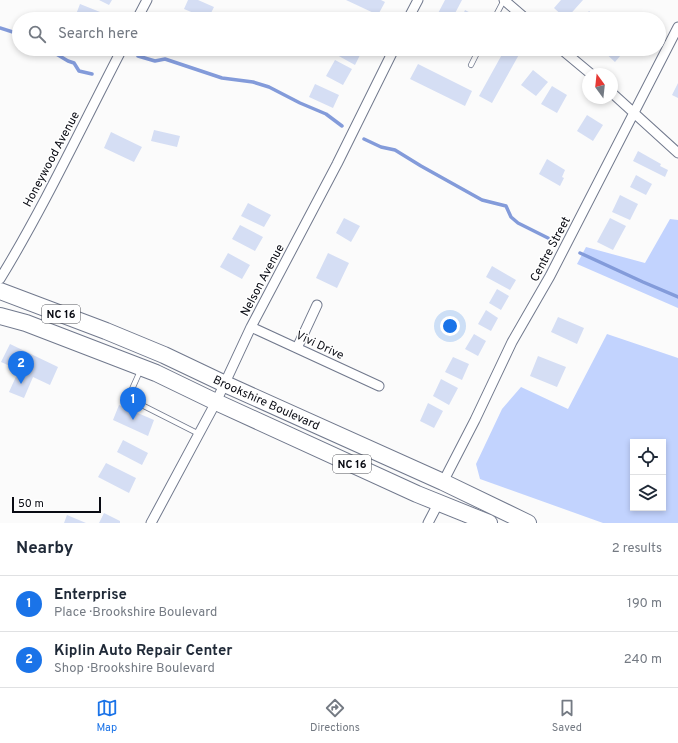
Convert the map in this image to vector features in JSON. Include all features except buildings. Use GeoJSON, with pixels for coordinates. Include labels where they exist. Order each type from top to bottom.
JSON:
{"type":"FeatureCollection","features":[{"type":"Feature","properties":{"kind":"highway","name":"Brookshire Boulevard"},"geometry":{"type":"LineString","coordinates":[[0,291],[122,337],[164,355],[443,482],[528,523]]}},
{"type":"Feature","properties":{"kind":"highway","name":"Brookshire Boulevard"},"geometry":{"type":"LineString","coordinates":[[0,316],[26,323],[156,373],[216,402],[439,502],[490,523]]}},
{"type":"Feature","properties":{"kind":"highway"},"geometry":{"type":"LineString","coordinates":[[439,502],[464,523]]}},
{"type":"Feature","properties":{"kind":"street"},"geometry":{"type":"LineString","coordinates":[[141,12],[147,0]]}},
{"type":"Feature","properties":{"kind":"street"},"geometry":{"type":"LineString","coordinates":[[412,12],[418,0]]}},
{"type":"Feature","properties":{"kind":"street"},"geometry":{"type":"LineString","coordinates":[[504,0],[518,12]]}},
{"type":"Feature","properties":{"kind":"street","name":"Centre Street"},"geometry":{"type":"LineString","coordinates":[[666,50],[678,27]]}},
{"type":"Feature","properties":{"kind":"street","name":"Honeywood Avenue"},"geometry":{"type":"LineString","coordinates":[[0,279],[19,248],[118,56]]}},
{"type":"Feature","properties":{"kind":"street","name":"Nelson Avenue"},"geometry":{"type":"LineString","coordinates":[[151,523],[216,402],[251,327],[337,164],[391,56]]}},
{"type":"Feature","properties":{"kind":"street"},"geometry":{"type":"LineString","coordinates":[[570,56],[584,68]]}},
{"type":"Feature","properties":{"kind":"street","name":"Centre Street"},"geometry":{"type":"LineString","coordinates":[[443,482],[475,420],[512,342],[554,270],[663,56]]}},
{"type":"Feature","properties":{"kind":"street"},"geometry":{"type":"LineString","coordinates":[[618,98],[678,153]]}},
{"type":"Feature","properties":{"kind":"street"},"geometry":{"type":"LineString","coordinates":[[297,348],[317,305]]}},
{"type":"Feature","properties":{"kind":"street","name":"Vivi Drive"},"geometry":{"type":"LineString","coordinates":[[251,327],[379,386]]}},
{"type":"Feature","properties":{"kind":"street"},"geometry":{"type":"LineString","coordinates":[[428,523],[439,502]]}},
{"type":"Feature","properties":{"kind":"lane"},"geometry":{"type":"LineString","coordinates":[[498,12],[504,0]]}},
{"type":"Feature","properties":{"kind":"lane"},"geometry":{"type":"LineString","coordinates":[[471,65],[476,56]]}},
{"type":"Feature","properties":{"kind":"lane"},"geometry":{"type":"LineString","coordinates":[[141,368],[128,398],[199,434]]}},
{"type":"Feature","properties":{"kind":"shaded area"},"geometry":{"type":"Polygon","coordinates":[[[670,219],[678,220],[678,308],[577,264],[586,247],[645,263],[670,219]]]}},
{"type":"Feature","properties":{"kind":"shaded area"},"geometry":{"type":"Polygon","coordinates":[[[607,334],[678,358],[678,523],[603,523],[480,479],[476,464],[502,409],[521,387],[568,409],[607,334]]]}},
{"type":"Feature","properties":{"kind":"waterway"},"geometry":{"type":"LineString","coordinates":[[0,28],[12,32]]}},
{"type":"Feature","properties":{"kind":"waterway"},"geometry":{"type":"LineString","coordinates":[[60,56],[74,63],[79,71],[92,74]]}},
{"type":"Feature","properties":{"kind":"waterway"},"geometry":{"type":"LineString","coordinates":[[138,56],[155,61],[165,59],[222,78],[253,82],[269,87],[326,114],[342,126]]}},
{"type":"Feature","properties":{"kind":"waterway"},"geometry":{"type":"LineString","coordinates":[[364,139],[381,147],[395,150],[482,200],[506,206],[511,217],[518,223],[548,238]]}},
{"type":"Feature","properties":{"kind":"waterway"},"geometry":{"type":"LineString","coordinates":[[580,253],[678,297]]}},
{"type":"Feature","properties":{"kind":"place","name":"Kiplin Auto Repair Center"},"geometry":{"type":"Point","coordinates":[21,384]}},
{"type":"Feature","properties":{"kind":"place","name":"Enterprise"},"geometry":{"type":"Point","coordinates":[133,420]}}]}
